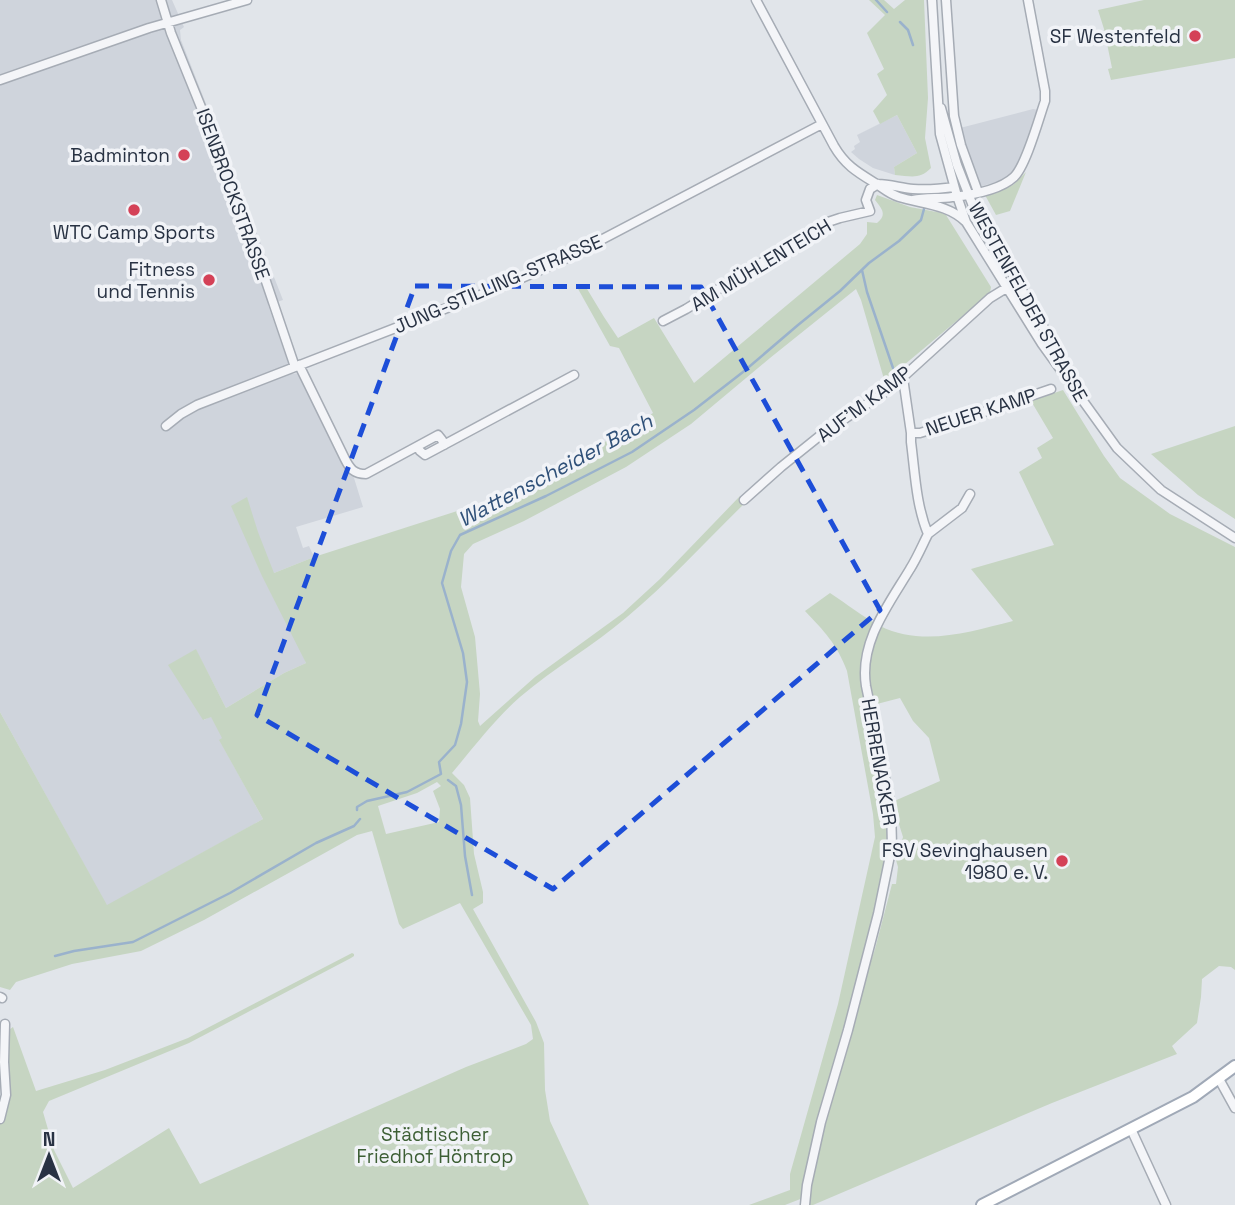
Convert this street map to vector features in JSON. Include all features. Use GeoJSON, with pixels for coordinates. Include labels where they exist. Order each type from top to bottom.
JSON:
{"type":"FeatureCollection","features":[{"type":"Feature","properties":{"kind":"main road"},"geometry":{"type":"LineString","coordinates":[[982,1205],[1193,1097],[1235,1066]]}},
{"type":"Feature","properties":{"kind":"street","name":"ISENBROCKSTRASSE"},"geometry":{"type":"LineString","coordinates":[[161,0],[237,196],[297,366],[354,472],[366,474],[418,447],[425,455],[574,374]]}},
{"type":"Feature","properties":{"kind":"street"},"geometry":{"type":"LineString","coordinates":[[0,80],[168,22],[247,0]]}},
{"type":"Feature","properties":{"kind":"street"},"geometry":{"type":"LineString","coordinates":[[756,0],[834,146],[848,165],[885,191],[952,210],[967,222]]}},
{"type":"Feature","properties":{"kind":"street","name":"WESTENFELDER STRASSE"},"geometry":{"type":"LineString","coordinates":[[932,0],[940,134],[954,187],[967,222],[1042,344],[1117,448],[1161,490],[1235,538]]}},
{"type":"Feature","properties":{"kind":"street"},"geometry":{"type":"LineString","coordinates":[[946,0],[954,116],[978,192]]}},
{"type":"Feature","properties":{"kind":"street"},"geometry":{"type":"LineString","coordinates":[[968,194],[1007,183],[1018,173],[1045,101],[1028,0]]}},
{"type":"Feature","properties":{"kind":"street","name":"WESTENFELDER STRASSE"},"geometry":{"type":"LineString","coordinates":[[939,102],[957,165],[973,206],[1051,340],[1088,410]]}},
{"type":"Feature","properties":{"kind":"street","name":"JUNG-STILLING-STRASSE"},"geometry":{"type":"LineString","coordinates":[[166,426],[197,405],[559,262],[822,124]]}},
{"type":"Feature","properties":{"kind":"street"},"geometry":{"type":"LineString","coordinates":[[878,184],[930,190],[954,187]]}},
{"type":"Feature","properties":{"kind":"street","name":"AM MÜHLENTEICH"},"geometry":{"type":"LineString","coordinates":[[663,321],[828,222],[870,211],[866,200],[870,190],[878,184]]}},
{"type":"Feature","properties":{"kind":"street","name":"WESTENFELDER STRASSE"},"geometry":{"type":"LineString","coordinates":[[954,187],[968,194]]}},
{"type":"Feature","properties":{"kind":"street","name":"WESTENFELDER STRASSE"},"geometry":{"type":"LineString","coordinates":[[957,196],[968,194]]}},
{"type":"Feature","properties":{"kind":"street"},"geometry":{"type":"LineString","coordinates":[[914,200],[957,196]]}},
{"type":"Feature","properties":{"kind":"street","name":"AUF'M KAMP"},"geometry":{"type":"LineString","coordinates":[[744,500],[822,434],[891,388],[990,298],[1016,282]]}},
{"type":"Feature","properties":{"kind":"street"},"geometry":{"type":"LineString","coordinates":[[903,378],[919,502],[928,534]]}},
{"type":"Feature","properties":{"kind":"street","name":"NEUER KAMP"},"geometry":{"type":"LineString","coordinates":[[911,433],[946,425],[1051,389]]}},
{"type":"Feature","properties":{"kind":"street","name":"HERRENACKER"},"geometry":{"type":"LineString","coordinates":[[805,1205],[819,1132],[878,914],[892,845],[891,807],[865,678],[867,655],[883,615],[928,534],[962,508],[970,494]]}},
{"type":"Feature","properties":{"kind":"street"},"geometry":{"type":"LineString","coordinates":[[0,1119],[6,1095],[5,1024]]}},
{"type":"Feature","properties":{"kind":"street"},"geometry":{"type":"LineString","coordinates":[[1219,1079],[1235,1108]]}},
{"type":"Feature","properties":{"kind":"street"},"geometry":{"type":"LineString","coordinates":[[1131,1129],[1166,1205]]}},
{"type":"Feature","properties":{"kind":"highlighted area"},"geometry":{"type":"Polygon","coordinates":[[[415,286],[701,287],[880,610],[553,889],[257,715],[415,286]]]}},
{"type":"Feature","properties":{"kind":"shaded area"},"geometry":{"type":"Polygon","coordinates":[[[0,0],[172,0],[184,27],[180,30],[181,40],[283,300],[268,305],[292,374],[299,373],[344,465],[354,478],[363,507],[296,527],[303,548],[309,546],[314,557],[274,573],[306,663],[226,708],[196,650],[204,720],[211,716],[223,738],[220,741],[263,819],[107,906],[0,712],[0,0]]]}},
{"type":"Feature","properties":{"kind":"shaded area"},"geometry":{"type":"Polygon","coordinates":[[[1033,109],[1039,110],[1018,166],[1003,180],[982,186],[976,179],[960,128],[1033,109]]]}},
{"type":"Feature","properties":{"kind":"shaded area"},"geometry":{"type":"Polygon","coordinates":[[[897,115],[917,153],[894,167],[895,175],[873,168],[851,152],[860,142],[857,135],[897,115]]]}},
{"type":"Feature","properties":{"kind":"green space"},"geometry":{"type":"Polygon","coordinates":[[[869,0],[884,0],[894,9],[905,0],[924,0],[928,98],[925,138],[931,168],[919,176],[895,175],[894,167],[917,153],[897,115],[880,124],[873,111],[887,95],[877,74],[884,69],[867,33],[885,15],[869,0]]]}},
{"type":"Feature","properties":{"kind":"green space"},"geometry":{"type":"Polygon","coordinates":[[[1144,0],[1235,0],[1235,58],[1111,80],[1108,69],[1112,68],[1098,10],[1144,0]]]}},
{"type":"Feature","properties":{"kind":"green space"},"geometry":{"type":"Polygon","coordinates":[[[1026,172],[1010,211],[996,215],[985,195],[1013,185],[1026,172]]]}},
{"type":"Feature","properties":{"kind":"green space","name":"Städtischer Friedhof Höntrop"},"geometry":{"type":"Polygon","coordinates":[[[877,195],[910,207],[946,215],[991,287],[990,293],[898,370],[886,386],[856,289],[691,424],[626,467],[524,521],[473,544],[464,554],[461,587],[475,637],[480,726],[535,677],[623,613],[660,579],[740,496],[746,502],[643,604],[520,697],[493,724],[452,773],[464,785],[470,798],[474,854],[483,892],[483,903],[473,909],[536,1022],[544,1043],[545,1090],[550,1121],[589,1205],[0,1205],[0,1124],[8,1092],[6,1032],[13,1027],[36,1091],[105,1070],[188,1038],[354,954],[189,1043],[49,1101],[43,1112],[54,1150],[73,1188],[169,1128],[200,1184],[533,1039],[531,1025],[460,903],[403,929],[399,924],[372,831],[357,835],[204,920],[141,951],[72,964],[16,982],[10,990],[0,987],[0,712],[107,905],[263,819],[219,740],[222,738],[211,717],[203,720],[168,665],[196,649],[226,708],[306,663],[262,576],[231,506],[247,497],[274,573],[314,557],[479,504],[521,487],[583,455],[653,413],[619,348],[610,346],[577,287],[584,284],[618,338],[654,318],[694,383],[860,244],[867,234],[867,222],[877,223],[882,217],[882,211],[875,200],[877,195]],[[437,782],[417,793],[378,806],[386,834],[439,822],[440,809],[433,791],[441,786],[437,782]]]}},
{"type":"Feature","properties":{"kind":"green space"},"geometry":{"type":"Polygon","coordinates":[[[1063,390],[1120,478],[1170,514],[1235,547],[1235,970],[1219,966],[1202,979],[1197,1023],[1172,1046],[1177,1054],[808,1205],[813,1165],[892,884],[896,884],[896,860],[903,837],[892,802],[940,781],[929,738],[913,721],[900,698],[873,705],[890,825],[887,867],[805,1186],[802,1188],[805,1195],[785,1205],[749,1205],[790,1190],[790,1174],[838,1004],[875,837],[847,671],[834,645],[805,611],[830,593],[880,626],[913,636],[929,637],[963,633],[1013,621],[971,569],[1054,545],[1019,472],[1042,458],[1037,448],[1053,438],[1031,401],[1063,390]]]}},
{"type":"Feature","properties":{"kind":"green space"},"geometry":{"type":"Polygon","coordinates":[[[1235,426],[1235,519],[1198,495],[1151,454],[1235,426]]]}},
{"type":"Feature","properties":{"kind":"waterway"},"geometry":{"type":"LineString","coordinates":[[876,0],[887,12]]}},
{"type":"Feature","properties":{"kind":"waterway"},"geometry":{"type":"LineString","coordinates":[[900,22],[908,30],[913,45]]}},
{"type":"Feature","properties":{"kind":"waterway","name":"Wattenscheider Bach"},"geometry":{"type":"LineString","coordinates":[[357,810],[357,807],[367,801],[407,792],[441,774],[439,762],[455,745],[467,682],[463,653],[442,583],[451,551],[460,535],[546,496],[632,452],[694,410],[840,291],[869,263],[899,241],[921,220],[924,209]]}},
{"type":"Feature","properties":{"kind":"waterway"},"geometry":{"type":"LineString","coordinates":[[862,270],[893,368]]}},
{"type":"Feature","properties":{"kind":"waterway"},"geometry":{"type":"LineString","coordinates":[[448,780],[456,786],[461,805],[465,856],[472,895]]}},
{"type":"Feature","properties":{"kind":"waterway","name":"Wattenscheider Bach"},"geometry":{"type":"LineString","coordinates":[[55,956],[133,942],[230,893],[316,843],[354,826],[360,819]]}},
{"type":"Feature","properties":{"kind":"place","name":"SF Westenfeld"},"geometry":{"type":"Point","coordinates":[1195,36]}},
{"type":"Feature","properties":{"kind":"place","name":"Badminton"},"geometry":{"type":"Point","coordinates":[184,155]}},
{"type":"Feature","properties":{"kind":"place","name":"WTC Camp Sports"},"geometry":{"type":"Point","coordinates":[134,210]}},
{"type":"Feature","properties":{"kind":"place","name":"Fitness und Tennis"},"geometry":{"type":"Point","coordinates":[209,280]}},
{"type":"Feature","properties":{"kind":"place","name":"FSV Sevinghausen 1980 e. V."},"geometry":{"type":"Point","coordinates":[1062,861]}}]}
